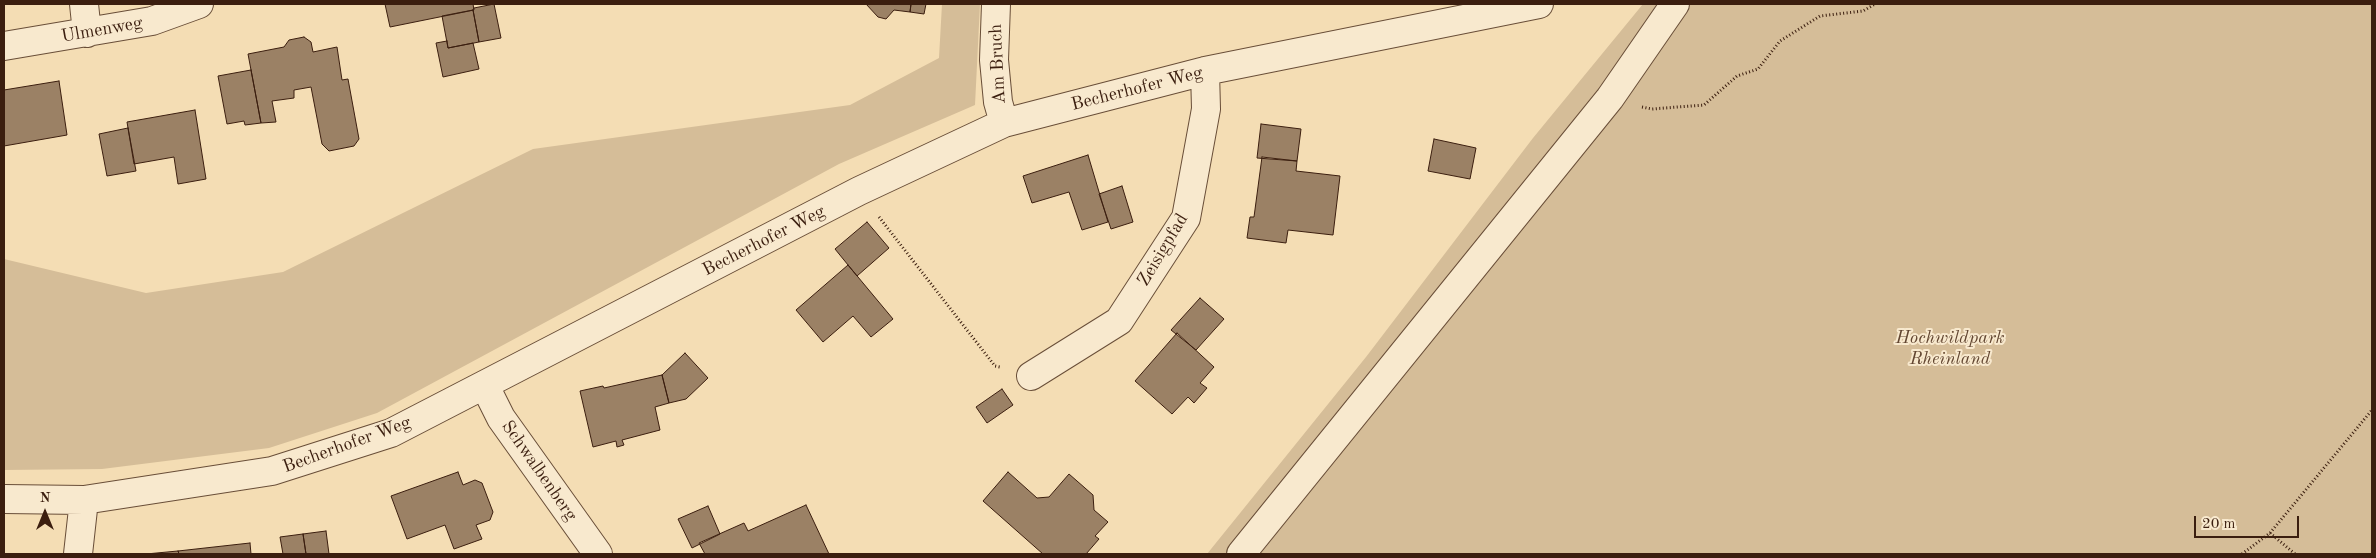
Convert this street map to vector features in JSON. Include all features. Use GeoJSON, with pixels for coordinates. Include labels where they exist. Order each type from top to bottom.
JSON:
{"type":"FeatureCollection","features":[{"type":"Feature","properties":{"kind":"street"},"geometry":{"type":"LineString","coordinates":[[84,4],[87,33]]}},
{"type":"Feature","properties":{"kind":"street","name":"Ulmenweg"},"geometry":{"type":"LineString","coordinates":[[4,46],[152,21],[198,4]]}},
{"type":"Feature","properties":{"kind":"street","name":"Am Bruch"},"geometry":{"type":"LineString","coordinates":[[996,4],[994,60],[998,102],[1004,123]]}},
{"type":"Feature","properties":{"kind":"street","name":"Becherhofer Weg"},"geometry":{"type":"LineString","coordinates":[[4,499],[84,500],[272,471],[392,432],[485,386],[859,191],[1004,123],[1137,87],[1205,71],[1538,4]]}},
{"type":"Feature","properties":{"kind":"street"},"geometry":{"type":"LineString","coordinates":[[1240,554],[1610,98],[1675,4]]}},
{"type":"Feature","properties":{"kind":"street","name":"Zeisigpfad"},"geometry":{"type":"LineString","coordinates":[[1031,376],[1119,321],[1186,218],[1206,109],[1205,71]]}},
{"type":"Feature","properties":{"kind":"street","name":"Schwalbenberg"},"geometry":{"type":"LineString","coordinates":[[485,386],[501,418],[598,554]]}},
{"type":"Feature","properties":{"kind":"street"},"geometry":{"type":"LineString","coordinates":[[78,554],[84,500]]}},
{"type":"Feature","properties":{"kind":"path"},"geometry":{"type":"LineString","coordinates":[[1610,98],[1652,110],[1704,105],[1737,76],[1758,69],[1780,41],[1820,16],[1863,11],[1875,4]]}},
{"type":"Feature","properties":{"kind":"path"},"geometry":{"type":"LineString","coordinates":[[859,191],[996,366],[1031,376]]}},
{"type":"Feature","properties":{"kind":"path"},"geometry":{"type":"LineString","coordinates":[[2242,554],[2270,533],[2372,410]]}},
{"type":"Feature","properties":{"kind":"path"},"geometry":{"type":"LineString","coordinates":[[2270,533],[2295,554]]}},
{"type":"Feature","properties":{"kind":"green space"},"geometry":{"type":"Polygon","coordinates":[[[942,4],[980,4],[975,105],[839,164],[377,413],[269,448],[102,469],[4,470],[4,259],[146,293],[283,272],[533,149],[850,105],[939,58],[942,4]]]}},
{"type":"Feature","properties":{"kind":"green space","name":"Hochwildpark Rheinland"},"geometry":{"type":"Polygon","coordinates":[[[1643,4],[2372,4],[2372,554],[1207,554],[1366,357],[1533,138],[1643,4]]]}},
{"type":"Feature","properties":{"kind":"building"},"geometry":{"type":"Polygon","coordinates":[[[385,4],[473,4],[474,10],[390,27],[385,4]]]}},
{"type":"Feature","properties":{"kind":"building"},"geometry":{"type":"Polygon","coordinates":[[[494,4],[501,38],[479,42],[473,10],[474,8],[494,4]]]}},
{"type":"Feature","properties":{"kind":"building"},"geometry":{"type":"Polygon","coordinates":[[[866,4],[911,4],[910,12],[894,10],[886,19],[878,17],[866,4]]]}},
{"type":"Feature","properties":{"kind":"building"},"geometry":{"type":"Polygon","coordinates":[[[911,4],[926,4],[924,14],[910,12],[911,4]]]}},
{"type":"Feature","properties":{"kind":"building"},"geometry":{"type":"Polygon","coordinates":[[[473,10],[479,42],[448,48],[442,16],[473,10]]]}},
{"type":"Feature","properties":{"kind":"building"},"geometry":{"type":"Polygon","coordinates":[[[304,37],[311,42],[313,52],[337,47],[342,80],[348,79],[359,139],[354,146],[329,151],[322,144],[311,87],[294,90],[294,98],[272,101],[276,122],[261,123],[248,54],[284,47],[289,40],[304,37]]]}},
{"type":"Feature","properties":{"kind":"building"},"geometry":{"type":"Polygon","coordinates":[[[447,41],[448,48],[473,43],[479,69],[443,77],[436,43],[447,41]]]}},
{"type":"Feature","properties":{"kind":"building"},"geometry":{"type":"Polygon","coordinates":[[[251,70],[261,123],[245,125],[244,121],[227,124],[218,76],[251,70]]]}},
{"type":"Feature","properties":{"kind":"building"},"geometry":{"type":"Polygon","coordinates":[[[59,81],[67,135],[4,146],[4,90],[59,81]]]}},
{"type":"Feature","properties":{"kind":"building"},"geometry":{"type":"Polygon","coordinates":[[[195,110],[206,179],[178,184],[174,157],[134,164],[127,122],[195,110]]]}},
{"type":"Feature","properties":{"kind":"building"},"geometry":{"type":"Polygon","coordinates":[[[1261,124],[1301,129],[1297,161],[1257,158],[1261,124]]]}},
{"type":"Feature","properties":{"kind":"building"},"geometry":{"type":"Polygon","coordinates":[[[128,128],[136,171],[107,176],[99,134],[128,128]]]}},
{"type":"Feature","properties":{"kind":"building"},"geometry":{"type":"Polygon","coordinates":[[[1434,139],[1476,148],[1470,179],[1428,171],[1434,139]]]}},
{"type":"Feature","properties":{"kind":"building"},"geometry":{"type":"Polygon","coordinates":[[[1088,155],[1108,222],[1082,230],[1069,192],[1032,203],[1023,176],[1088,155]]]}},
{"type":"Feature","properties":{"kind":"building"},"geometry":{"type":"Polygon","coordinates":[[[1262,157],[1297,161],[1296,171],[1340,176],[1333,235],[1288,230],[1286,243],[1247,238],[1250,217],[1254,217],[1262,157]]]}},
{"type":"Feature","properties":{"kind":"building"},"geometry":{"type":"Polygon","coordinates":[[[1122,186],[1133,222],[1111,229],[1099,194],[1122,186]]]}},
{"type":"Feature","properties":{"kind":"building"},"geometry":{"type":"Polygon","coordinates":[[[867,222],[889,248],[857,276],[835,249],[867,222]]]}},
{"type":"Feature","properties":{"kind":"building"},"geometry":{"type":"Polygon","coordinates":[[[848,265],[893,319],[871,337],[853,316],[823,342],[796,310],[848,265]]]}},
{"type":"Feature","properties":{"kind":"building"},"geometry":{"type":"Polygon","coordinates":[[[1200,298],[1224,319],[1196,350],[1171,330],[1200,298]]]}},
{"type":"Feature","properties":{"kind":"building"},"geometry":{"type":"Polygon","coordinates":[[[1177,333],[1214,367],[1200,383],[1207,388],[1194,403],[1188,397],[1172,414],[1135,381],[1177,333]]]}},
{"type":"Feature","properties":{"kind":"building"},"geometry":{"type":"Polygon","coordinates":[[[685,353],[708,378],[686,399],[669,403],[662,375],[685,353]]]}},
{"type":"Feature","properties":{"kind":"building"},"geometry":{"type":"Polygon","coordinates":[[[662,375],[669,403],[655,407],[660,430],[622,440],[624,445],[617,447],[616,441],[593,447],[580,391],[603,386],[604,388],[662,375]]]}},
{"type":"Feature","properties":{"kind":"building"},"geometry":{"type":"Polygon","coordinates":[[[1002,389],[1013,405],[987,423],[976,407],[1002,389]]]}},
{"type":"Feature","properties":{"kind":"building"},"geometry":{"type":"Polygon","coordinates":[[[458,472],[463,485],[475,480],[482,483],[493,512],[490,520],[476,525],[482,539],[454,549],[445,525],[407,539],[391,496],[458,472]]]}},
{"type":"Feature","properties":{"kind":"building"},"geometry":{"type":"Polygon","coordinates":[[[1008,472],[1037,498],[1049,497],[1069,474],[1093,495],[1094,510],[1108,522],[1095,536],[1099,539],[1086,554],[1043,554],[983,501],[1008,472]]]}},
{"type":"Feature","properties":{"kind":"building"},"geometry":{"type":"Polygon","coordinates":[[[806,505],[829,554],[705,554],[699,543],[744,523],[748,531],[806,505]]]}},
{"type":"Feature","properties":{"kind":"building"},"geometry":{"type":"Polygon","coordinates":[[[708,506],[720,534],[692,548],[678,519],[708,506]]]}},
{"type":"Feature","properties":{"kind":"building"},"geometry":{"type":"Polygon","coordinates":[[[326,531],[329,554],[306,554],[303,534],[326,531]]]}},
{"type":"Feature","properties":{"kind":"building"},"geometry":{"type":"Polygon","coordinates":[[[303,534],[306,554],[283,554],[280,537],[303,534]]]}},
{"type":"Feature","properties":{"kind":"building"},"geometry":{"type":"Polygon","coordinates":[[[250,543],[251,554],[179,554],[178,551],[250,543]]]}},
{"type":"Feature","properties":{"kind":"building"},"geometry":{"type":"Polygon","coordinates":[[[178,551],[179,554],[146,554],[178,551]]]}}]}
